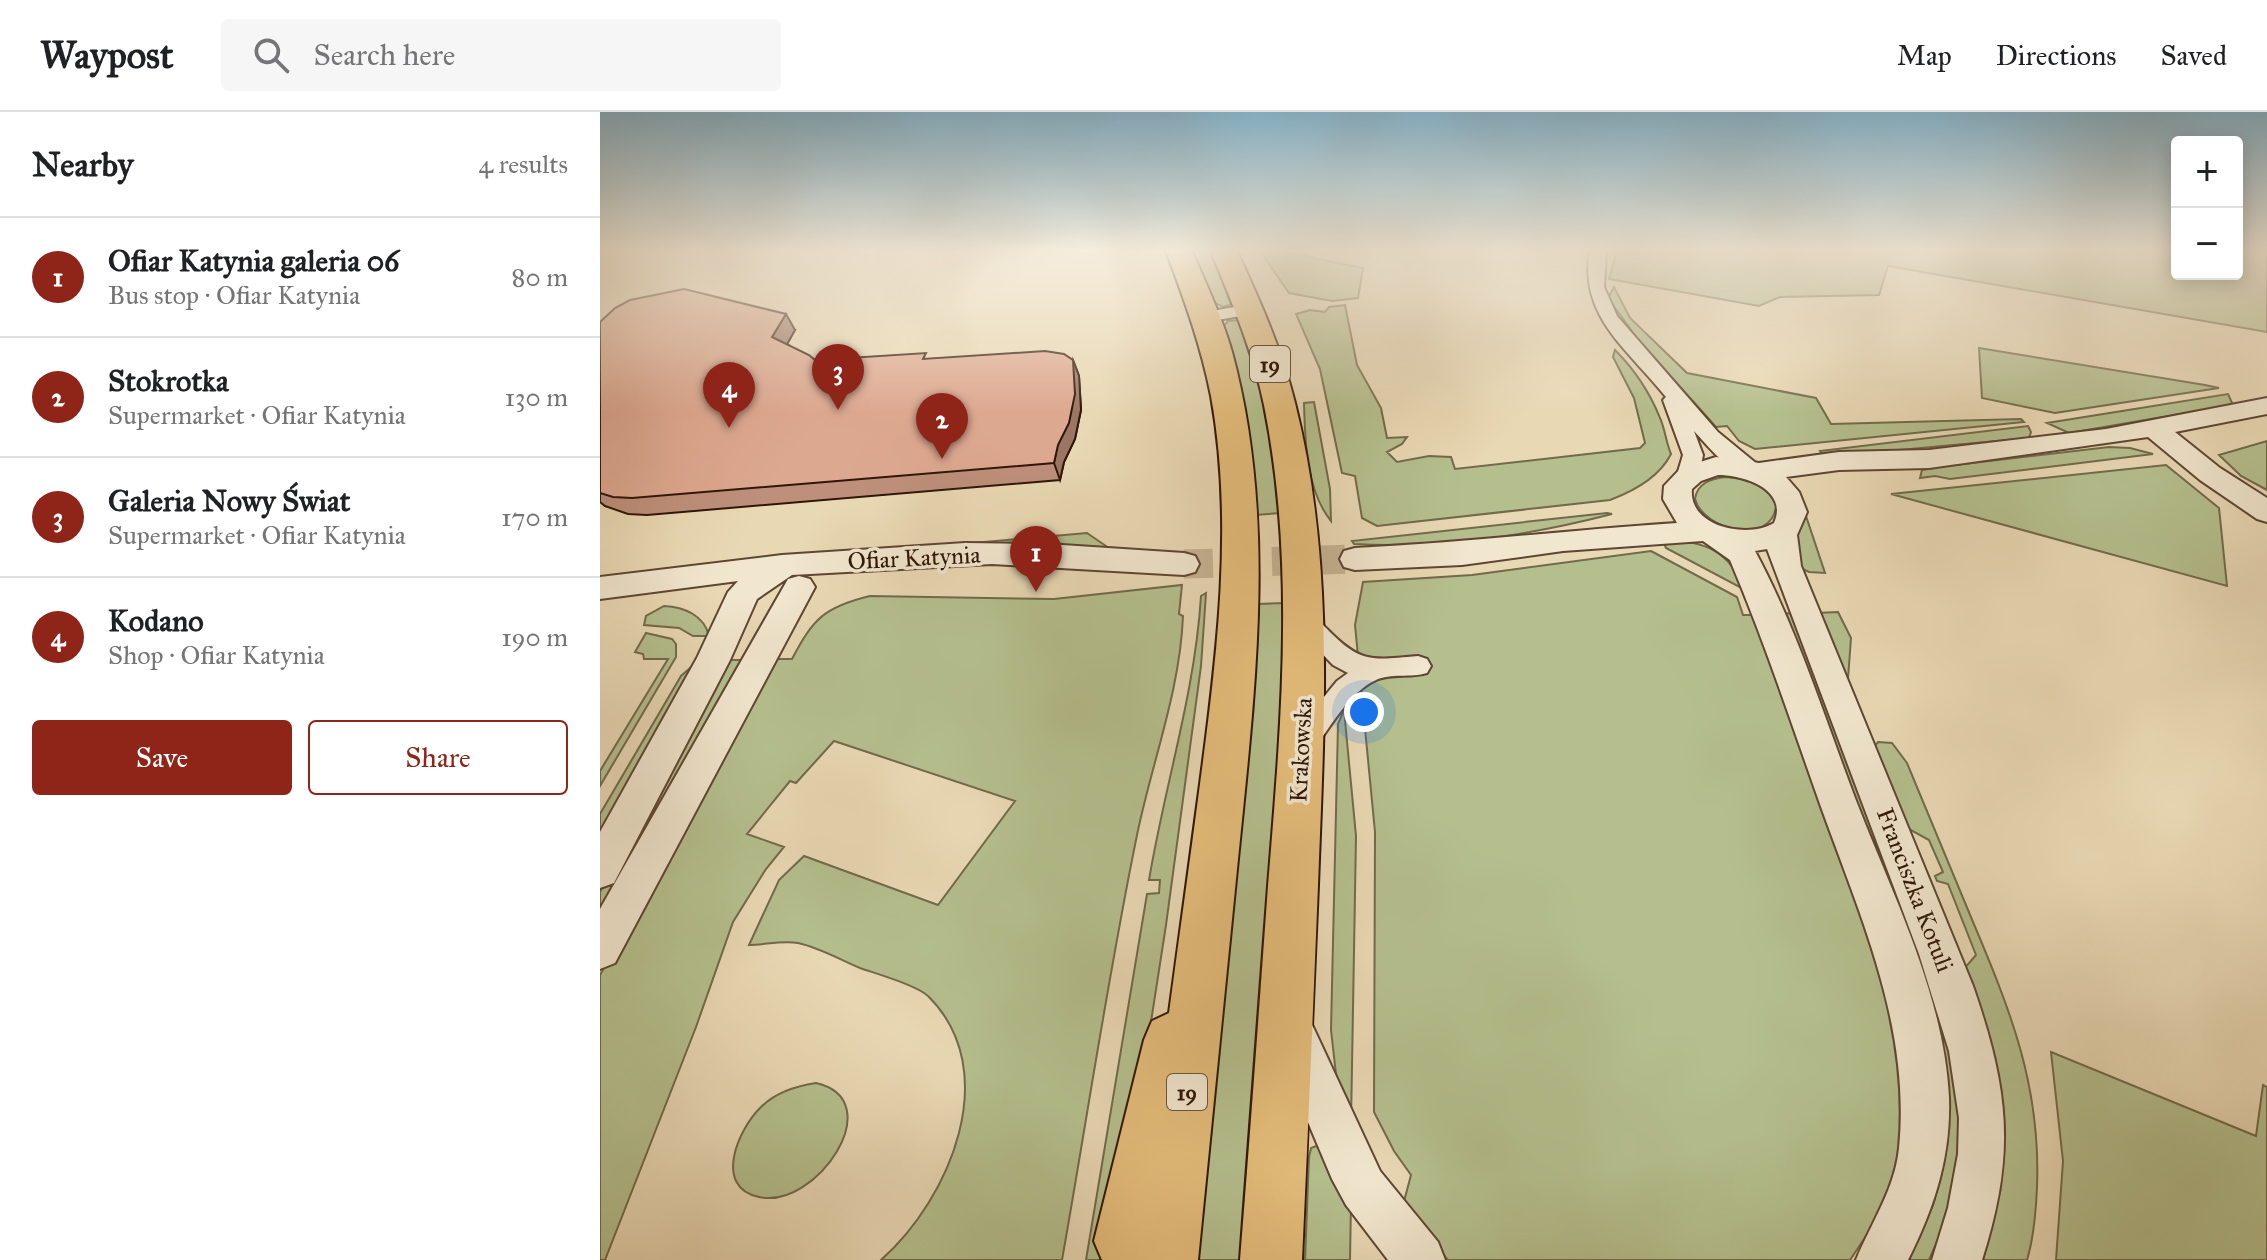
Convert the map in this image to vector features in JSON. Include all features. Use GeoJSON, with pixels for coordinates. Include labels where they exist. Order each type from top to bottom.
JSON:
{"type":"FeatureCollection","features":[{"type":"Feature","properties":{"kind":"main road","name":"19"},"geometry":{"type":"LineString","coordinates":[[1137,1254],[1207,924],[1231,715],[1238,615],[1235,459],[1223,382],[1201,305]]}},
{"type":"Feature","properties":{"kind":"main road","name":"Krakowska"},"geometry":{"type":"LineString","coordinates":[[1250,305],[1282,404],[1293,461],[1300,529],[1303,619],[1302,744],[1271,1260]]}},
{"type":"Feature","properties":{"kind":"street"},"geometry":{"type":"LineString","coordinates":[[1602,305],[1614,324],[1671,393],[1734,460],[1780,486],[1788,519]]}},
{"type":"Feature","properties":{"kind":"street"},"geometry":{"type":"LineString","coordinates":[[1206,317],[1252,309]]}},
{"type":"Feature","properties":{"kind":"street"},"geometry":{"type":"LineString","coordinates":[[1671,393],[1693,455],[1682,486],[1684,516],[1713,535]]}},
{"type":"Feature","properties":{"kind":"street"},"geometry":{"type":"LineString","coordinates":[[1563,541],[1653,510],[1682,486],[1716,466],[1754,471],[1839,461],[1920,459],[2156,430],[2267,406]]}},
{"type":"Feature","properties":{"kind":"street"},"geometry":{"type":"LineString","coordinates":[[2156,430],[2210,474],[2267,512]]}},
{"type":"Feature","properties":{"kind":"street"},"geometry":{"type":"LineString","coordinates":[[1355,559],[1462,554],[1563,541],[1713,535],[1758,541],[1788,519],[1802,496],[1822,484],[1920,459]]}},
{"type":"Feature","properties":{"kind":"street","name":"Franciszka Kotuli"},"geometry":{"type":"LineString","coordinates":[[1788,519],[1781,546],[1786,566],[1911,938]]}},
{"type":"Feature","properties":{"kind":"street","name":"Franciszka Kotuli"},"geometry":{"type":"LineString","coordinates":[[1713,535],[1742,554],[1911,938],[1964,1024],[1977,1071],[1983,1121],[1979,1171],[1970,1222],[1957,1260]]}},
{"type":"Feature","properties":{"kind":"street","name":"Ofiar Katynia"},"geometry":{"type":"LineString","coordinates":[[600,588],[792,577],[967,554],[1066,556],[1184,564],[1098,572],[898,580],[792,577],[744,592],[600,602]]}},
{"type":"Feature","properties":{"kind":"street"},"geometry":{"type":"LineString","coordinates":[[600,949],[792,577]]}},
{"type":"Feature","properties":{"kind":"street"},"geometry":{"type":"LineString","coordinates":[[600,870],[713,660],[744,592]]}},
{"type":"Feature","properties":{"kind":"street"},"geometry":{"type":"LineString","coordinates":[[1303,619],[1344,661],[1369,671],[1418,666]]}},
{"type":"Feature","properties":{"kind":"street"},"geometry":{"type":"LineString","coordinates":[[1302,744],[1346,688],[1369,671]]}},
{"type":"Feature","properties":{"kind":"street"},"geometry":{"type":"LineString","coordinates":[[1881,1260],[1905,1215],[1919,1170],[1927,1128],[1911,938]]}},
{"type":"Feature","properties":{"kind":"street"},"geometry":{"type":"LineString","coordinates":[[1286,1016],[1363,1188],[1420,1260]]}},
{"type":"Feature","properties":{"kind":"green space"},"geometry":{"type":"Polygon","coordinates":[[[1345,305],[1357,365],[1381,408],[1387,438],[1407,437],[1402,444],[1387,452],[1397,462],[1429,456],[1451,457],[1455,469],[1640,448],[1645,443],[1634,398],[1613,357],[1615,350],[1635,373],[1651,400],[1662,422],[1671,454],[1645,482],[1610,500],[1377,526],[1362,518],[1355,476],[1342,473],[1320,369],[1296,314],[1310,310],[1325,312],[1329,307],[1345,305]]]}},
{"type":"Feature","properties":{"kind":"green space"},"geometry":{"type":"Polygon","coordinates":[[[1613,305],[1623,305],[1630,318],[1687,373],[1816,398],[1831,424],[2021,419],[2024,422],[1755,449],[1739,441],[1727,426],[1716,427],[1639,341],[1613,305]]]}},
{"type":"Feature","properties":{"kind":"green space"},"geometry":{"type":"Polygon","coordinates":[[[2110,305],[2267,305],[2267,332],[2110,305]]]}},
{"type":"Feature","properties":{"kind":"green space"},"geometry":{"type":"Polygon","coordinates":[[[1239,320],[1257,365],[1263,390],[1281,513],[1255,515],[1224,326],[1228,321],[1239,320]]]}},
{"type":"Feature","properties":{"kind":"green space"},"geometry":{"type":"Polygon","coordinates":[[[1979,348],[2219,388],[2055,413],[1982,398],[1979,348]]]}},
{"type":"Feature","properties":{"kind":"green space"},"geometry":{"type":"Polygon","coordinates":[[[2228,394],[2233,405],[2069,433],[2047,423],[2228,394]]]}},
{"type":"Feature","properties":{"kind":"green space"},"geometry":{"type":"Polygon","coordinates":[[[1314,402],[1330,489],[1331,521],[1316,495],[1308,465],[1304,403],[1314,402]]]}},
{"type":"Feature","properties":{"kind":"green space"},"geometry":{"type":"Polygon","coordinates":[[[2028,426],[2031,432],[2029,438],[1824,457],[1820,451],[2028,426]]]}},
{"type":"Feature","properties":{"kind":"green space"},"geometry":{"type":"Polygon","coordinates":[[[2267,441],[2267,490],[2241,476],[2219,455],[2267,441]]]}},
{"type":"Feature","properties":{"kind":"green space"},"geometry":{"type":"Polygon","coordinates":[[[2109,447],[2153,454],[1950,479],[1935,476],[1920,478],[1922,470],[1946,466],[2109,447]]]}},
{"type":"Feature","properties":{"kind":"green space"},"geometry":{"type":"Polygon","coordinates":[[[2166,465],[2219,508],[2227,586],[1891,494],[2166,465]]]}},
{"type":"Feature","properties":{"kind":"green space"},"geometry":{"type":"Polygon","coordinates":[[[1725,477],[1748,481],[1768,493],[1776,506],[1772,518],[1763,526],[1751,530],[1737,530],[1711,519],[1701,510],[1695,499],[1696,494],[1706,483],[1725,477]]]}},
{"type":"Feature","properties":{"kind":"green space"},"geometry":{"type":"Polygon","coordinates":[[[1612,514],[1548,529],[1452,543],[1387,545],[1354,544],[1352,541],[1612,514]]]}},
{"type":"Feature","properties":{"kind":"green space"},"geometry":{"type":"Polygon","coordinates":[[[1806,516],[1825,573],[1809,572],[1796,566],[1796,536],[1806,516]]]}},
{"type":"Feature","properties":{"kind":"green space"},"geometry":{"type":"Polygon","coordinates":[[[1087,533],[1106,546],[1107,550],[950,545],[1087,533]]]}},
{"type":"Feature","properties":{"kind":"green space"},"geometry":{"type":"Polygon","coordinates":[[[1662,539],[1693,543],[1715,551],[1732,566],[1749,592],[1666,548],[1662,539]]]}},
{"type":"Feature","properties":{"kind":"green space"},"geometry":{"type":"Polygon","coordinates":[[[1651,551],[1737,597],[1743,615],[1756,615],[1892,994],[1906,1128],[1894,1177],[1874,1224],[1850,1260],[1448,1260],[1402,1209],[1411,1175],[1394,1151],[1374,1112],[1375,832],[1355,625],[1363,582],[1472,575],[1651,551]]]}},
{"type":"Feature","properties":{"kind":"green space"},"geometry":{"type":"Polygon","coordinates":[[[1182,585],[1179,614],[1183,616],[1177,672],[1126,888],[1062,1260],[881,1260],[906,1234],[928,1204],[946,1169],[959,1133],[965,1096],[962,1060],[951,1026],[928,996],[906,984],[798,943],[749,945],[779,880],[804,856],[938,905],[1015,801],[834,741],[796,783],[790,781],[747,834],[784,847],[766,869],[733,922],[696,1027],[605,1260],[600,1260],[600,975],[777,659],[792,659],[814,624],[831,610],[870,596],[1054,599],[1182,585]]]}},
{"type":"Feature","properties":{"kind":"green space"},"geometry":{"type":"Polygon","coordinates":[[[1206,593],[1201,666],[1146,1054],[1103,1260],[1086,1260],[1147,894],[1159,893],[1160,880],[1149,880],[1193,668],[1201,596],[1206,593]]]}},
{"type":"Feature","properties":{"kind":"green space"},"geometry":{"type":"Polygon","coordinates":[[[1285,603],[1282,711],[1241,1260],[1198,1260],[1252,717],[1258,604],[1285,603]]]}},
{"type":"Feature","properties":{"kind":"green space"},"geometry":{"type":"Polygon","coordinates":[[[664,606],[679,608],[698,618],[709,636],[693,636],[679,628],[644,625],[646,616],[664,606]]]}},
{"type":"Feature","properties":{"kind":"green space"},"geometry":{"type":"Polygon","coordinates":[[[1838,612],[1851,638],[1848,679],[1817,613],[1838,612]]]}},
{"type":"Feature","properties":{"kind":"green space"},"geometry":{"type":"Polygon","coordinates":[[[1795,613],[1908,916],[1894,916],[1779,614],[1795,613]]]}},
{"type":"Feature","properties":{"kind":"green space"},"geometry":{"type":"Polygon","coordinates":[[[646,633],[672,639],[676,644],[676,657],[600,786],[600,771],[668,659],[644,659],[643,654],[635,652],[646,633]]]}},
{"type":"Feature","properties":{"kind":"green space"},"geometry":{"type":"Polygon","coordinates":[[[725,660],[746,660],[600,925],[600,892],[725,660]]]}},
{"type":"Feature","properties":{"kind":"green space"},"geometry":{"type":"Polygon","coordinates":[[[698,661],[600,849],[600,814],[681,676],[698,661]]]}},
{"type":"Feature","properties":{"kind":"green space"},"geometry":{"type":"Polygon","coordinates":[[[1344,710],[1356,836],[1351,1124],[1336,1074],[1331,1030],[1338,724],[1344,710]]]}},
{"type":"Feature","properties":{"kind":"green space"},"geometry":{"type":"Polygon","coordinates":[[[1878,742],[1892,743],[1907,763],[2000,987],[2021,1051],[2029,1083],[2037,1151],[2035,1215],[2027,1260],[1983,1260],[2001,1188],[2003,1145],[1963,970],[1976,955],[1948,884],[1937,881],[1935,876],[1943,872],[1929,840],[1907,828],[1875,746],[1878,742]]]}},
{"type":"Feature","properties":{"kind":"green space"},"geometry":{"type":"Polygon","coordinates":[[[1911,956],[1923,956],[1958,1071],[1961,1150],[1946,1221],[1929,1260],[1909,1260],[1933,1205],[1942,1173],[1948,1123],[1911,956]]]}},
{"type":"Feature","properties":{"kind":"green space"},"geometry":{"type":"Polygon","coordinates":[[[2051,1052],[2256,1136],[2263,1085],[2267,1087],[2267,1260],[2056,1260],[2063,1161],[2051,1052]]]}},
{"type":"Feature","properties":{"kind":"green space"},"geometry":{"type":"Polygon","coordinates":[[[816,1083],[837,1093],[847,1110],[846,1130],[837,1151],[822,1171],[802,1187],[781,1197],[759,1197],[745,1191],[736,1182],[734,1156],[753,1116],[780,1094],[816,1083]]]}},
{"type":"Feature","properties":{"kind":"green space"},"geometry":{"type":"Polygon","coordinates":[[[1319,1145],[1351,1201],[1350,1260],[1305,1260],[1309,1157],[1311,1148],[1319,1145]]]}},
{"type":"Feature","properties":{"kind":"building"},"geometry":{"type":"Polygon","coordinates":[[[621,305],[748,305],[786,314],[772,337],[809,355],[838,379],[849,358],[926,353],[923,359],[1045,351],[1064,354],[1073,360],[1075,394],[1069,423],[1058,445],[1054,463],[632,498],[613,497],[600,493],[600,322],[621,305]]]}},
{"type":"Feature","properties":{"kind":"tunnel"},"geometry":{"type":"LineString","coordinates":[[1184,564],[1355,559]]}},
{"type":"Feature","properties":{"kind":"place","name":"Galeria Nowy Świat"},"geometry":{"type":"Point","coordinates":[838,410]}},
{"type":"Feature","properties":{"kind":"place","name":"Kodano"},"geometry":{"type":"Point","coordinates":[729,428]}},
{"type":"Feature","properties":{"kind":"place","name":"Stokrotka"},"geometry":{"type":"Point","coordinates":[942,459]}},
{"type":"Feature","properties":{"kind":"place","name":"Ofiar Katynia galeria 06"},"geometry":{"type":"Point","coordinates":[1036,592]}}]}
